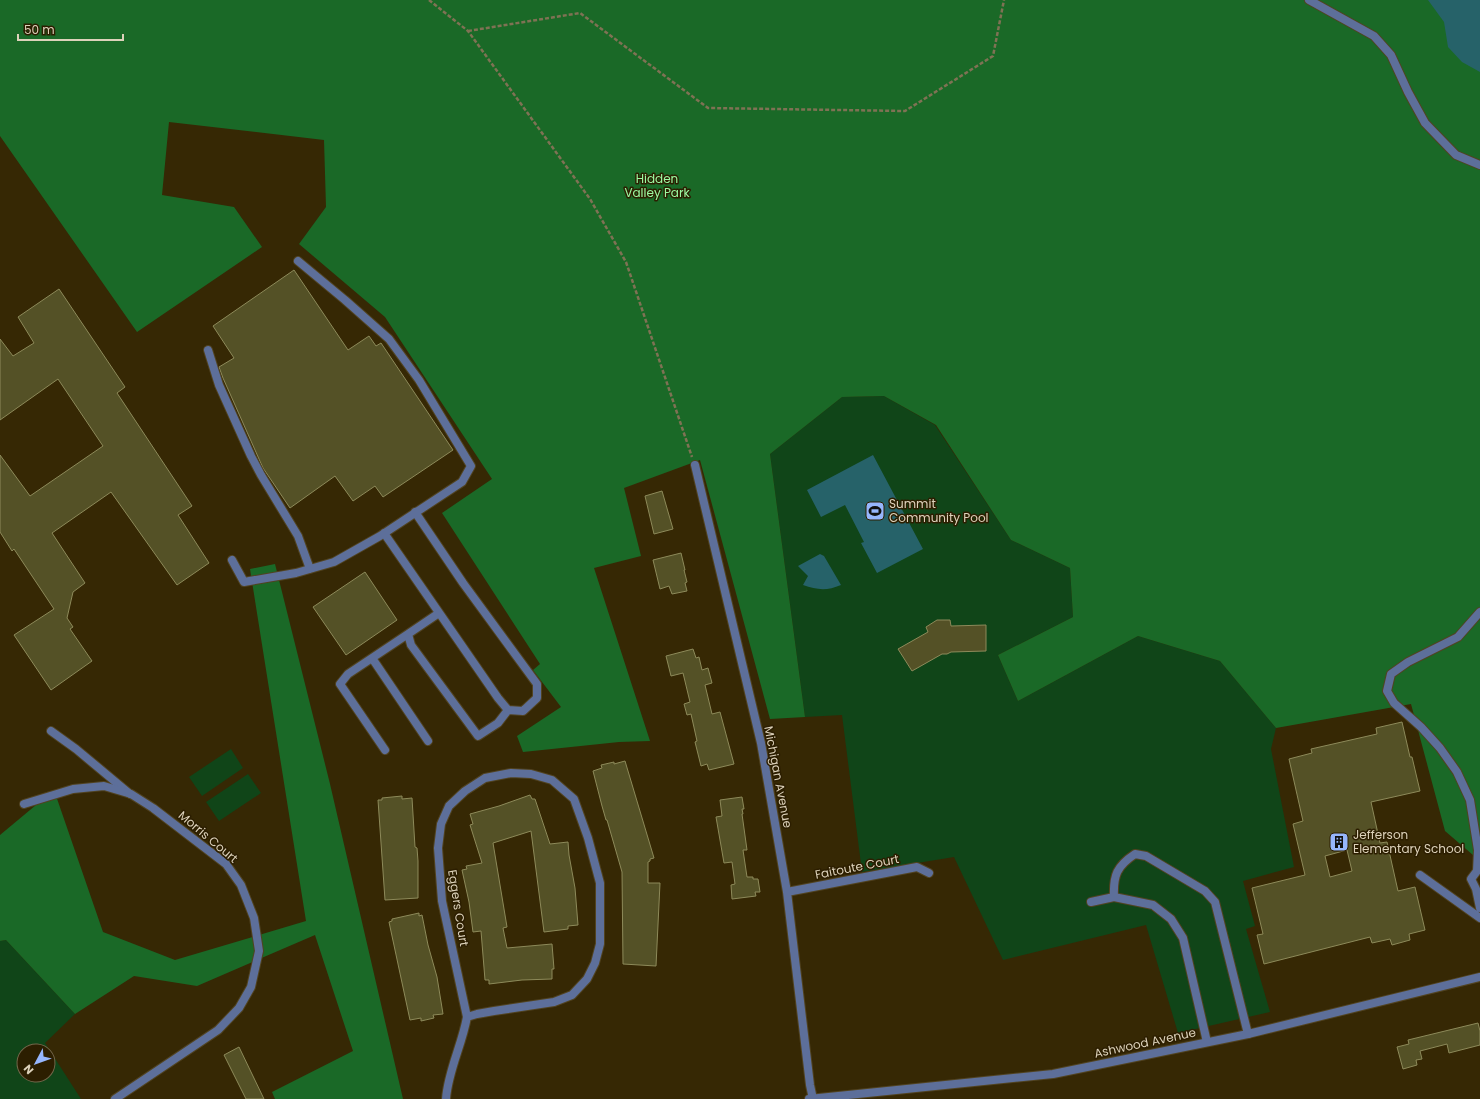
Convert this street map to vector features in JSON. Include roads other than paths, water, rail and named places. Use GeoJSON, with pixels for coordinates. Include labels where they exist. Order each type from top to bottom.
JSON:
{"type":"FeatureCollection","features":[{"type":"Feature","properties":{"kind":"street"},"geometry":{"type":"LineString","coordinates":[[1309,0],[1374,36],[1391,55],[1408,92],[1425,123],[1456,155],[1480,165]]}},
{"type":"Feature","properties":{"kind":"street"},"geometry":{"type":"LineString","coordinates":[[232,560],[244,582],[296,573],[334,562],[384,533],[462,482],[471,466],[419,380],[389,339],[298,261]]}},
{"type":"Feature","properties":{"kind":"street"},"geometry":{"type":"LineString","coordinates":[[208,350],[219,385],[251,456],[260,475],[298,536],[310,569]]}},
{"type":"Feature","properties":{"kind":"street","name":"Michigan Avenue"},"geometry":{"type":"LineString","coordinates":[[695,465],[761,743],[787,892],[812,1099]]}},
{"type":"Feature","properties":{"kind":"street"},"geometry":{"type":"LineString","coordinates":[[384,533],[498,698],[508,710],[523,711],[537,698],[537,684],[463,583],[415,512]]}},
{"type":"Feature","properties":{"kind":"street"},"geometry":{"type":"LineString","coordinates":[[1480,612],[1458,637],[1408,662],[1391,674],[1387,691],[1394,703],[1421,727],[1440,748],[1457,772],[1470,800],[1478,850],[1477,871],[1470,879],[1476,889],[1480,908]]}},
{"type":"Feature","properties":{"kind":"street"},"geometry":{"type":"LineString","coordinates":[[385,750],[340,684],[348,674],[439,613]]}},
{"type":"Feature","properties":{"kind":"street"},"geometry":{"type":"LineString","coordinates":[[408,634],[411,645],[478,736],[498,724],[508,710]]}},
{"type":"Feature","properties":{"kind":"street"},"geometry":{"type":"LineString","coordinates":[[372,658],[428,741]]}},
{"type":"Feature","properties":{"kind":"street"},"geometry":{"type":"LineString","coordinates":[[51,731],[76,749],[131,794]]}},
{"type":"Feature","properties":{"kind":"street","name":"Eggers Court"},"geometry":{"type":"LineString","coordinates":[[446,1099],[447,1087],[464,1035],[467,1017],[442,901],[438,848],[441,824],[449,806],[464,790],[485,778],[511,773],[531,774],[552,780],[574,799],[588,838],[600,883],[600,944],[595,963],[587,979],[572,995],[554,1002],[494,1011],[467,1017]]}},
{"type":"Feature","properties":{"kind":"street","name":"Morris Court"},"geometry":{"type":"LineString","coordinates":[[24,804],[73,790],[104,786],[131,794],[153,808],[226,864],[241,885],[254,918],[259,951],[251,987],[239,1008],[218,1030],[115,1099]]}},
{"type":"Feature","properties":{"kind":"street"},"geometry":{"type":"LineString","coordinates":[[1114,897],[1117,871],[1124,861],[1135,854],[1146,856],[1205,891],[1215,902],[1248,1034]]}},
{"type":"Feature","properties":{"kind":"street","name":"Faitoute Court"},"geometry":{"type":"LineString","coordinates":[[787,892],[917,867],[929,873]]}},
{"type":"Feature","properties":{"kind":"street"},"geometry":{"type":"LineString","coordinates":[[1420,875],[1480,918]]}},
{"type":"Feature","properties":{"kind":"street"},"geometry":{"type":"LineString","coordinates":[[1091,902],[1114,897],[1153,905],[1171,919],[1183,938],[1207,1042]]}},
{"type":"Feature","properties":{"kind":"street","name":"Ashwood Avenue"},"geometry":{"type":"LineString","coordinates":[[812,1099],[1053,1074],[1248,1034],[1480,977]]}},
{"type":"Feature","properties":{"kind":"water"},"geometry":{"type":"Polygon","coordinates":[[[1428,0],[1480,0],[1480,72],[1462,62],[1448,47],[1444,22],[1428,0]]]}},
{"type":"Feature","properties":{"kind":"water","name":"Summit Community Pool"},"geometry":{"type":"Polygon","coordinates":[[[873,455],[923,549],[877,573],[861,543],[864,542],[845,505],[821,517],[807,490],[873,455]]]}},
{"type":"Feature","properties":{"kind":"water"},"geometry":{"type":"Polygon","coordinates":[[[820,554],[824,556],[841,585],[822,589],[803,585],[808,576],[798,566],[820,554]]]}},
{"type":"Feature","properties":{"kind":"place","name":"Summit Community Pool"},"geometry":{"type":"Point","coordinates":[875,511]}},
{"type":"Feature","properties":{"kind":"place","name":"Jefferson Elementary School"},"geometry":{"type":"Point","coordinates":[1339,842]}},
{"type":"Feature","properties":{"kind":"park label","name":"Hidden Valley Park"},"geometry":{"type":"Point","coordinates":[657,186]}}]}
